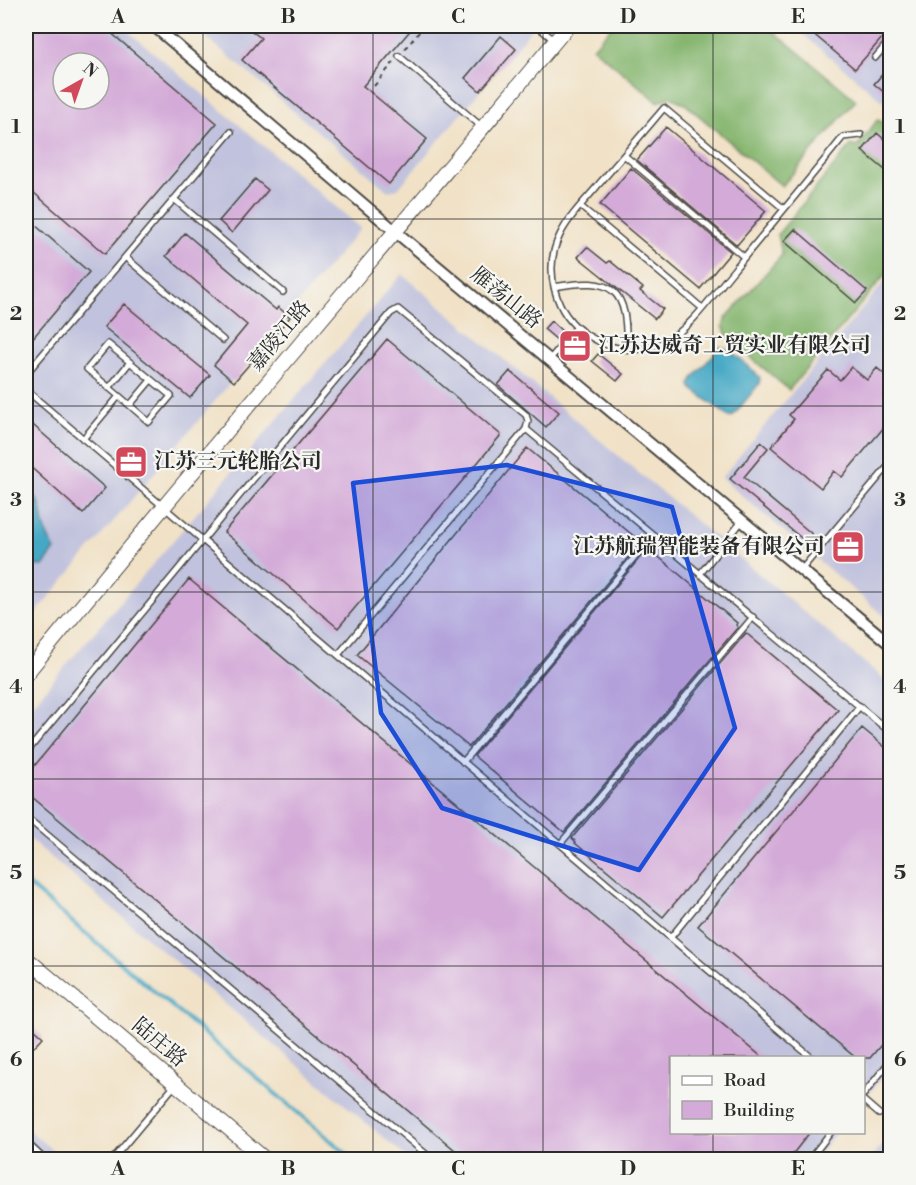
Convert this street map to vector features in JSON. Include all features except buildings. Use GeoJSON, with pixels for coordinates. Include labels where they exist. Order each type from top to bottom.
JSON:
{"type":"FeatureCollection","features":[{"type":"Feature","properties":{"kind":"street","name":"雁荡山路"},"geometry":{"type":"LineString","coordinates":[[154,26],[396,232],[891,644]]}},
{"type":"Feature","properties":{"kind":"street","name":"嘉陵江路"},"geometry":{"type":"LineString","coordinates":[[26,674],[162,506],[568,26]]}},
{"type":"Feature","properties":{"kind":"street","name":"陆庄路"},"geometry":{"type":"LineString","coordinates":[[26,958],[266,1160]]}},
{"type":"Feature","properties":{"kind":"lane"},"geometry":{"type":"LineString","coordinates":[[537,26],[555,41]]}},
{"type":"Feature","properties":{"kind":"lane"},"geometry":{"type":"LineString","coordinates":[[875,58],[891,40]]}},
{"type":"Feature","properties":{"kind":"lane"},"geometry":{"type":"LineString","coordinates":[[399,56],[482,128]]}},
{"type":"Feature","properties":{"kind":"lane"},"geometry":{"type":"LineString","coordinates":[[784,209],[664,108],[580,206],[561,234],[553,254],[551,276],[554,287],[565,312],[576,328],[594,339],[616,348],[639,351],[665,342],[692,321],[702,308],[744,258],[843,137],[861,135]]}},
{"type":"Feature","properties":{"kind":"lane"},"geometry":{"type":"LineString","coordinates":[[26,374],[231,132]]}},
{"type":"Feature","properties":{"kind":"lane"},"geometry":{"type":"LineString","coordinates":[[624,155],[744,258]]}},
{"type":"Feature","properties":{"kind":"lane"},"geometry":{"type":"LineString","coordinates":[[174,199],[284,292]]}},
{"type":"Feature","properties":{"kind":"lane"},"geometry":{"type":"LineString","coordinates":[[580,206],[702,308]]}},
{"type":"Feature","properties":{"kind":"lane"},"geometry":{"type":"LineString","coordinates":[[125,257],[223,340]]}},
{"type":"Feature","properties":{"kind":"lane"},"geometry":{"type":"LineString","coordinates":[[554,287],[588,282],[601,284],[621,298],[626,313],[626,349]]}},
{"type":"Feature","properties":{"kind":"lane"},"geometry":{"type":"LineString","coordinates":[[26,753],[391,313],[398,309],[526,415],[528,421],[526,429],[338,655]]}},
{"type":"Feature","properties":{"kind":"lane"},"geometry":{"type":"LineString","coordinates":[[550,359],[576,328]]}},
{"type":"Feature","properties":{"kind":"lane"},"geometry":{"type":"LineString","coordinates":[[108,344],[151,380],[171,396],[149,422],[87,369],[108,344]]}},
{"type":"Feature","properties":{"kind":"lane"},"geometry":{"type":"LineString","coordinates":[[109,388],[130,362]]}},
{"type":"Feature","properties":{"kind":"lane"},"geometry":{"type":"LineString","coordinates":[[130,405],[151,380]]}},
{"type":"Feature","properties":{"kind":"lane"},"geometry":{"type":"LineString","coordinates":[[26,390],[810,1056]]}},
{"type":"Feature","properties":{"kind":"lane"},"geometry":{"type":"LineString","coordinates":[[83,439],[119,396]]}},
{"type":"Feature","properties":{"kind":"lane"},"geometry":{"type":"LineString","coordinates":[[526,429],[891,732]]}},
{"type":"Feature","properties":{"kind":"lane"},"geometry":{"type":"LineString","coordinates":[[801,569],[891,464]]}},
{"type":"Feature","properties":{"kind":"lane"},"geometry":{"type":"LineString","coordinates":[[700,574],[743,520]]}},
{"type":"Feature","properties":{"kind":"lane"},"geometry":{"type":"LineString","coordinates":[[463,762],[653,534]]}},
{"type":"Feature","properties":{"kind":"lane"},"geometry":{"type":"LineString","coordinates":[[560,844],[753,617]]}},
{"type":"Feature","properties":{"kind":"lane"},"geometry":{"type":"LineString","coordinates":[[671,937],[860,706]]}},
{"type":"Feature","properties":{"kind":"lane"},"geometry":{"type":"LineString","coordinates":[[26,817],[433,1160]]}},
{"type":"Feature","properties":{"kind":"lane"},"geometry":{"type":"LineString","coordinates":[[865,1093],[891,1061]]}},
{"type":"Feature","properties":{"kind":"lane"},"geometry":{"type":"LineString","coordinates":[[112,1160],[176,1084]]}},
{"type":"Feature","properties":{"kind":"lane"},"geometry":{"type":"LineString","coordinates":[[865,1102],[879,1114]]}},
{"type":"Feature","properties":{"kind":"lane"},"geometry":{"type":"LineString","coordinates":[[808,1160],[829,1134]]}},
{"type":"Feature","properties":{"kind":"lane"},"geometry":{"type":"LineString","coordinates":[[26,1142],[45,1160]]}},
{"type":"Feature","properties":{"kind":"highlighted area"},"geometry":{"type":"Polygon","coordinates":[[[507,465],[672,507],[735,728],[639,870],[442,808],[381,713],[353,483],[507,465]]]}},
{"type":"Feature","properties":{"kind":"shaded area"},"geometry":{"type":"Polygon","coordinates":[[[26,26],[122,26],[361,228],[26,625],[26,26]]]}},
{"type":"Feature","properties":{"kind":"shaded area"},"geometry":{"type":"Polygon","coordinates":[[[193,26],[534,26],[398,189],[388,191],[193,26]]]}},
{"type":"Feature","properties":{"kind":"shaded area"},"geometry":{"type":"Polygon","coordinates":[[[793,26],[890,26],[890,107],[793,26]]]}},
{"type":"Feature","properties":{"kind":"shaded area"},"geometry":{"type":"Polygon","coordinates":[[[402,274],[890,684],[890,1067],[865,1099],[865,1056],[670,1056],[670,1134],[835,1134],[814,1159],[409,1159],[26,836],[26,712],[402,274]]]}},
{"type":"Feature","properties":{"kind":"shaded area","name":"江苏航瑞智能装备有限公司"},"geometry":{"type":"Polygon","coordinates":[[[890,275],[890,621],[721,478],[890,275]]]}},
{"type":"Feature","properties":{"kind":"shaded area"},"geometry":{"type":"Polygon","coordinates":[[[26,1128],[63,1159],[26,1159],[26,1128]]]}},
{"type":"Feature","properties":{"kind":"shaded area"},"geometry":{"type":"Polygon","coordinates":[[[890,1135],[890,1159],[870,1159],[890,1135]]]}},
{"type":"Feature","properties":{"kind":"green space"},"geometry":{"type":"Polygon","coordinates":[[[612,26],[767,26],[856,100],[782,186],[685,104],[671,97],[658,102],[593,48],[612,26]]]}},
{"type":"Feature","properties":{"kind":"green space"},"geometry":{"type":"Polygon","coordinates":[[[878,119],[890,129],[890,269],[789,390],[728,338],[723,326],[726,318],[782,255],[778,234],[851,145],[857,147],[878,119]]]}},
{"type":"Feature","properties":{"kind":"water"},"geometry":{"type":"Polygon","coordinates":[[[720,347],[736,355],[760,378],[759,384],[733,416],[729,417],[691,388],[690,384],[720,347]]]}},
{"type":"Feature","properties":{"kind":"water"},"geometry":{"type":"Polygon","coordinates":[[[26,489],[40,504],[46,532],[55,550],[43,566],[26,565],[26,489]]]}},
{"type":"Feature","properties":{"kind":"waterway"},"geometry":{"type":"LineString","coordinates":[[26,883],[354,1160]]}},
{"type":"Feature","properties":{"kind":"place","name":"江苏达威奇工贸实业有限公司"},"geometry":{"type":"Point","coordinates":[575,346]}},
{"type":"Feature","properties":{"kind":"place","name":"江苏三元轮胎公司"},"geometry":{"type":"Point","coordinates":[131,462]}},
{"type":"Feature","properties":{"kind":"place","name":"江苏航瑞智能装备有限公司"},"geometry":{"type":"Point","coordinates":[848,547]}}]}
